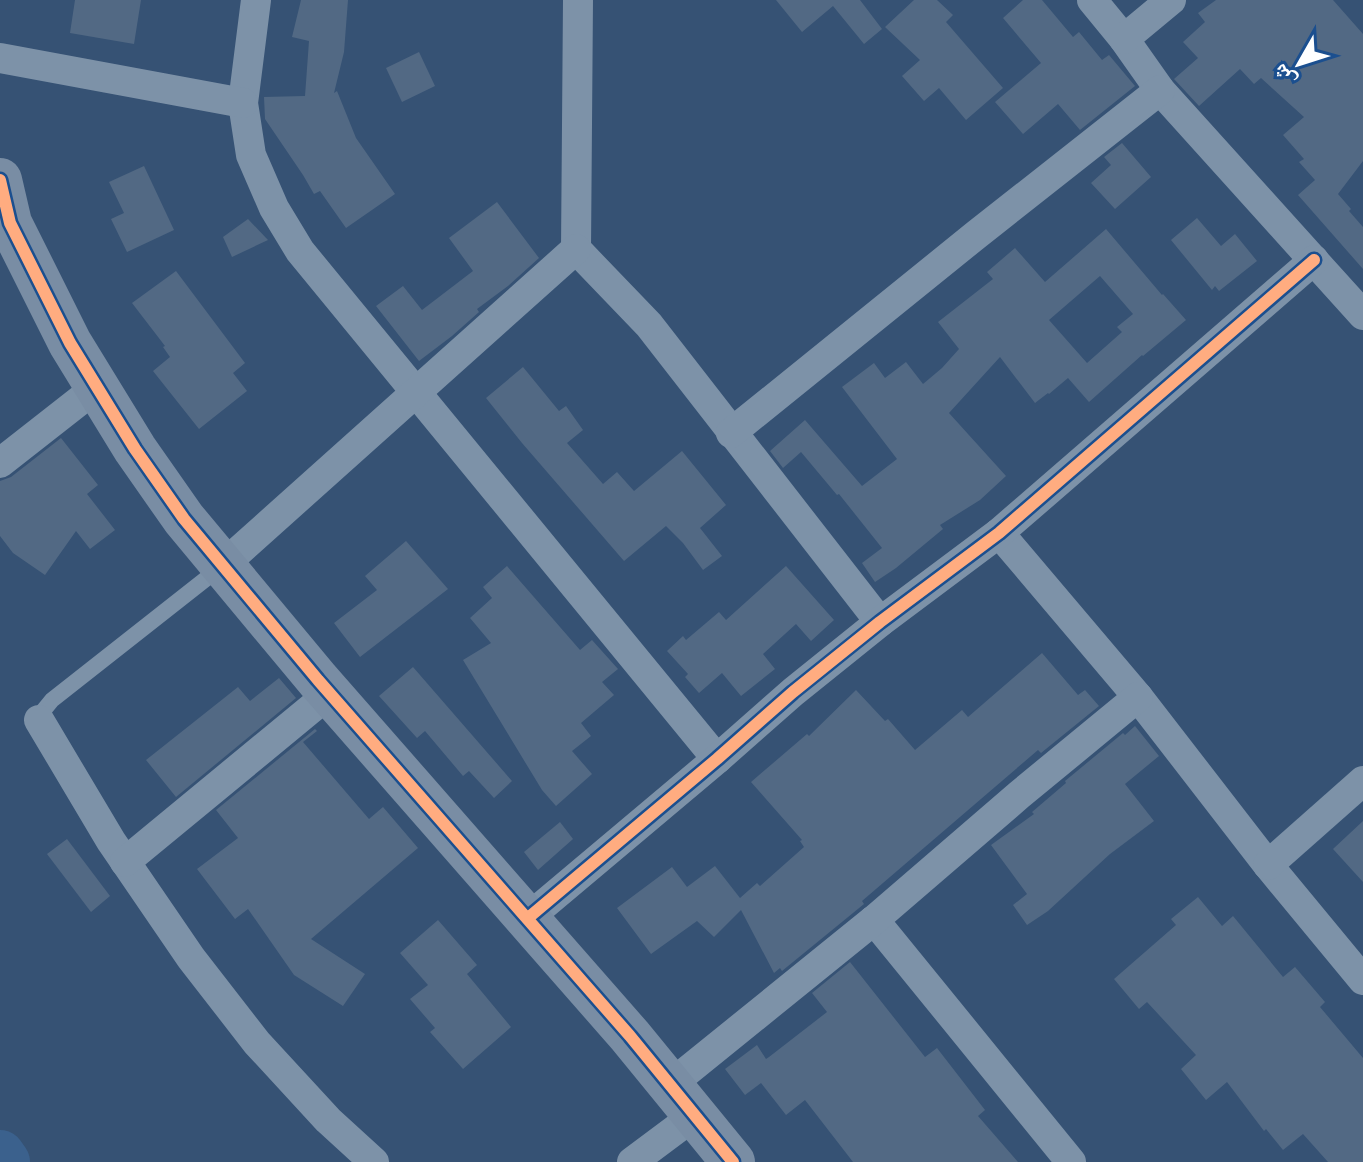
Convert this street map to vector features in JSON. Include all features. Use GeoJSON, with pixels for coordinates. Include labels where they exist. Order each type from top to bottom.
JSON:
{"type":"FeatureCollection","features":[{"type":"Feature","properties":{"kind":"street"},"geometry":{"type":"LineString","coordinates":[[256,0],[243,103],[251,155],[274,208],[300,251],[717,759]]}},
{"type":"Feature","properties":{"kind":"street"},"geometry":{"type":"LineString","coordinates":[[578,0],[576,249],[649,325],[880,622]]}},
{"type":"Feature","properties":{"kind":"street"},"geometry":{"type":"LineString","coordinates":[[1092,0],[1160,90],[1363,315]]}},
{"type":"Feature","properties":{"kind":"street"},"geometry":{"type":"LineString","coordinates":[[1124,39],[1171,0]]}},
{"type":"Feature","properties":{"kind":"street"},"geometry":{"type":"LineString","coordinates":[[0,58],[243,103]]}},
{"type":"Feature","properties":{"kind":"street"},"geometry":{"type":"LineString","coordinates":[[731,433],[1160,90]]}},
{"type":"Feature","properties":{"kind":"street"},"geometry":{"type":"LineString","coordinates":[[0,180],[5,224],[70,343],[135,449],[176,508],[330,693],[528,918],[733,1162]]}},
{"type":"Feature","properties":{"kind":"street"},"geometry":{"type":"LineString","coordinates":[[222,566],[576,249]]}},
{"type":"Feature","properties":{"kind":"street"},"geometry":{"type":"LineString","coordinates":[[528,918],[793,692],[999,533],[1314,260]]}},
{"type":"Feature","properties":{"kind":"street"},"geometry":{"type":"LineString","coordinates":[[0,463],[97,387]]}},
{"type":"Feature","properties":{"kind":"street"},"geometry":{"type":"LineString","coordinates":[[999,533],[1138,697],[1268,865],[1363,980]]}},
{"type":"Feature","properties":{"kind":"street"},"geometry":{"type":"LineString","coordinates":[[125,862],[330,693]]}},
{"type":"Feature","properties":{"kind":"street"},"geometry":{"type":"LineString","coordinates":[[632,1162],[683,1100],[874,920],[1138,697]]}},
{"type":"Feature","properties":{"kind":"street"},"geometry":{"type":"LineString","coordinates":[[39,720],[125,862],[191,958],[257,1043],[328,1120],[374,1162]]}},
{"type":"Feature","properties":{"kind":"street"},"geometry":{"type":"LineString","coordinates":[[1268,865],[1363,781]]}},
{"type":"Feature","properties":{"kind":"street"},"geometry":{"type":"LineString","coordinates":[[874,920],[1071,1162]]}},
{"type":"Feature","properties":{"kind":"lane"},"geometry":{"type":"LineString","coordinates":[[39,720],[52,700],[222,566]]}},
{"type":"Feature","properties":{"kind":"building"},"geometry":{"type":"Polygon","coordinates":[[[75,0],[141,0],[134,44],[70,33],[75,0]]]}},
{"type":"Feature","properties":{"kind":"building"},"geometry":{"type":"Polygon","coordinates":[[[301,0],[348,0],[344,52],[334,93],[337,91],[356,138],[395,194],[346,228],[320,191],[314,194],[265,119],[264,97],[305,96],[309,41],[292,37],[301,0]]]}},
{"type":"Feature","properties":{"kind":"building"},"geometry":{"type":"Polygon","coordinates":[[[776,0],[860,0],[882,29],[864,44],[833,6],[802,32],[776,0]]]}},
{"type":"Feature","properties":{"kind":"building"},"geometry":{"type":"Polygon","coordinates":[[[914,0],[937,0],[953,15],[946,22],[1003,88],[966,120],[939,88],[924,101],[902,76],[920,60],[885,27],[914,0]]]}},
{"type":"Feature","properties":{"kind":"building"},"geometry":{"type":"Polygon","coordinates":[[[1023,0],[1042,0],[1073,37],[1079,32],[1102,60],[1109,55],[1135,86],[1080,130],[1058,104],[1023,134],[995,102],[1041,63],[1003,18],[1023,0]]]}},
{"type":"Feature","properties":{"kind":"building"},"geometry":{"type":"Polygon","coordinates":[[[1216,0],[1333,0],[1363,34],[1363,161],[1338,194],[1363,227],[1363,269],[1298,195],[1315,180],[1299,162],[1304,159],[1283,135],[1304,117],[1261,78],[1254,84],[1240,69],[1199,106],[1174,79],[1198,58],[1183,42],[1205,22],[1198,13],[1216,0]]]}},
{"type":"Feature","properties":{"kind":"building"},"geometry":{"type":"Polygon","coordinates":[[[419,52],[435,86],[402,102],[386,68],[419,52]]]}},
{"type":"Feature","properties":{"kind":"building"},"geometry":{"type":"Polygon","coordinates":[[[1122,143],[1151,177],[1115,209],[1091,183],[1111,165],[1104,157],[1122,143]]]}},
{"type":"Feature","properties":{"kind":"building"},"geometry":{"type":"Polygon","coordinates":[[[144,166],[174,230],[127,252],[111,219],[124,213],[109,182],[144,166]]]}},
{"type":"Feature","properties":{"kind":"building"},"geometry":{"type":"Polygon","coordinates":[[[497,202],[539,258],[477,309],[479,312],[452,336],[419,361],[376,306],[403,286],[422,310],[473,271],[449,238],[497,202]]]}},
{"type":"Feature","properties":{"kind":"building"},"geometry":{"type":"Polygon","coordinates":[[[1197,218],[1221,246],[1235,234],[1257,261],[1219,291],[1215,286],[1212,290],[1171,240],[1197,218]]]}},
{"type":"Feature","properties":{"kind":"building"},"geometry":{"type":"Polygon","coordinates":[[[248,219],[268,240],[232,257],[223,237],[248,219]]]}},
{"type":"Feature","properties":{"kind":"building"},"geometry":{"type":"Polygon","coordinates":[[[1106,229],[1186,320],[1089,402],[1068,378],[1035,403],[1000,357],[949,413],[1006,476],[980,500],[940,525],[943,529],[875,582],[862,563],[882,548],[839,494],[801,452],[783,468],[770,451],[805,420],[862,486],[897,459],[842,387],[874,363],[885,378],[906,362],[923,384],[959,349],[938,322],[993,279],[987,272],[1015,248],[1045,282],[1106,229]],[[1100,276],[1049,320],[1087,363],[1122,332],[1117,327],[1133,314],[1100,276]]]}},
{"type":"Feature","properties":{"kind":"building"},"geometry":{"type":"Polygon","coordinates":[[[176,271],[245,363],[233,373],[247,391],[199,429],[153,371],[170,357],[132,303],[176,271]]]}},
{"type":"Feature","properties":{"kind":"building"},"geometry":{"type":"Polygon","coordinates":[[[523,367],[559,411],[566,406],[583,430],[567,443],[603,484],[617,472],[634,491],[682,451],[726,505],[700,528],[722,556],[703,570],[666,526],[624,561],[486,398],[523,367]]]}},
{"type":"Feature","properties":{"kind":"building"},"geometry":{"type":"Polygon","coordinates":[[[61,438],[98,485],[87,494],[115,530],[90,549],[76,531],[45,575],[13,553],[0,536],[0,481],[11,477],[61,438]]]}},
{"type":"Feature","properties":{"kind":"building"},"geometry":{"type":"Polygon","coordinates":[[[406,541],[448,589],[360,657],[334,623],[377,590],[365,576],[406,541]]]}},
{"type":"Feature","properties":{"kind":"building"},"geometry":{"type":"Polygon","coordinates":[[[507,566],[580,650],[592,640],[618,669],[602,682],[614,695],[581,723],[591,736],[572,751],[592,774],[556,806],[542,790],[463,660],[491,643],[470,618],[492,598],[483,587],[507,566]]]}},
{"type":"Feature","properties":{"kind":"building"},"geometry":{"type":"Polygon","coordinates":[[[786,566],[834,620],[811,641],[796,624],[763,654],[775,669],[741,696],[722,673],[699,693],[685,677],[688,674],[667,651],[683,636],[686,640],[719,612],[726,620],[786,566]]]}},
{"type":"Feature","properties":{"kind":"building"},"geometry":{"type":"Polygon","coordinates":[[[1042,653],[1078,695],[1085,690],[1099,706],[1041,753],[1038,750],[862,901],[864,904],[782,971],[780,968],[774,973],[741,910],[714,937],[697,921],[651,954],[617,908],[672,867],[687,887],[715,866],[740,898],[757,883],[760,886],[804,847],[802,840],[751,782],[807,734],[809,736],[856,690],[885,721],[888,719],[915,750],[962,710],[968,717],[1042,653]]]}},
{"type":"Feature","properties":{"kind":"building"},"geometry":{"type":"Polygon","coordinates":[[[413,667],[512,781],[494,798],[469,771],[463,776],[425,731],[417,738],[379,696],[413,667]]]}},
{"type":"Feature","properties":{"kind":"building"},"geometry":{"type":"Polygon","coordinates":[[[279,678],[296,698],[176,797],[146,760],[238,687],[250,701],[279,678]]]}},
{"type":"Feature","properties":{"kind":"building"},"geometry":{"type":"Polygon","coordinates":[[[1135,726],[1159,756],[1125,784],[1154,821],[1110,854],[1048,911],[1027,925],[1013,905],[1027,894],[991,845],[1034,814],[1032,812],[1065,781],[1135,726]]]}},
{"type":"Feature","properties":{"kind":"building"},"geometry":{"type":"Polygon","coordinates":[[[315,729],[317,731],[303,742],[369,819],[383,807],[418,848],[311,939],[365,974],[343,1006],[294,975],[248,909],[235,919],[197,869],[238,838],[216,810],[315,729]]]}},
{"type":"Feature","properties":{"kind":"building"},"geometry":{"type":"Polygon","coordinates":[[[1363,821],[1363,882],[1333,849],[1363,821]]]}},
{"type":"Feature","properties":{"kind":"building"},"geometry":{"type":"Polygon","coordinates":[[[560,822],[573,839],[538,870],[524,852],[560,822]]]}},
{"type":"Feature","properties":{"kind":"building"},"geometry":{"type":"Polygon","coordinates":[[[67,839],[110,896],[91,912],[47,854],[67,839]]]}},
{"type":"Feature","properties":{"kind":"building"},"geometry":{"type":"Polygon","coordinates":[[[1198,897],[1222,926],[1233,916],[1283,977],[1295,967],[1325,1002],[1320,1007],[1363,1058],[1363,1162],[1328,1162],[1303,1134],[1283,1150],[1266,1129],[1264,1131],[1227,1082],[1206,1100],[1181,1069],[1196,1055],[1147,1002],[1139,1009],[1114,979],[1176,925],[1171,919],[1198,897]]]}},
{"type":"Feature","properties":{"kind":"building"},"geometry":{"type":"Polygon","coordinates":[[[438,920],[477,965],[467,974],[511,1027],[463,1069],[430,1032],[435,1028],[410,999],[428,985],[400,953],[438,920]]]}},
{"type":"Feature","properties":{"kind":"building"},"geometry":{"type":"Polygon","coordinates":[[[850,962],[925,1057],[937,1048],[985,1110],[978,1116],[1018,1162],[853,1162],[805,1100],[786,1115],[761,1083],[745,1095],[725,1069],[757,1045],[766,1059],[827,1012],[812,993],[850,962]]]}},
{"type":"Feature","properties":{"kind":"waterway"},"geometry":{"type":"LineString","coordinates":[[0,1155],[5,1162]]}},
{"type":"Feature","properties":{"kind":"cycle path"},"geometry":{"type":"LineString","coordinates":[[0,180],[10,223],[70,343],[135,449],[184,519],[318,680],[630,1036],[733,1162]]}},
{"type":"Feature","properties":{"kind":"cycle path"},"geometry":{"type":"LineString","coordinates":[[528,918],[793,692],[999,533],[1314,260]]}}]}
